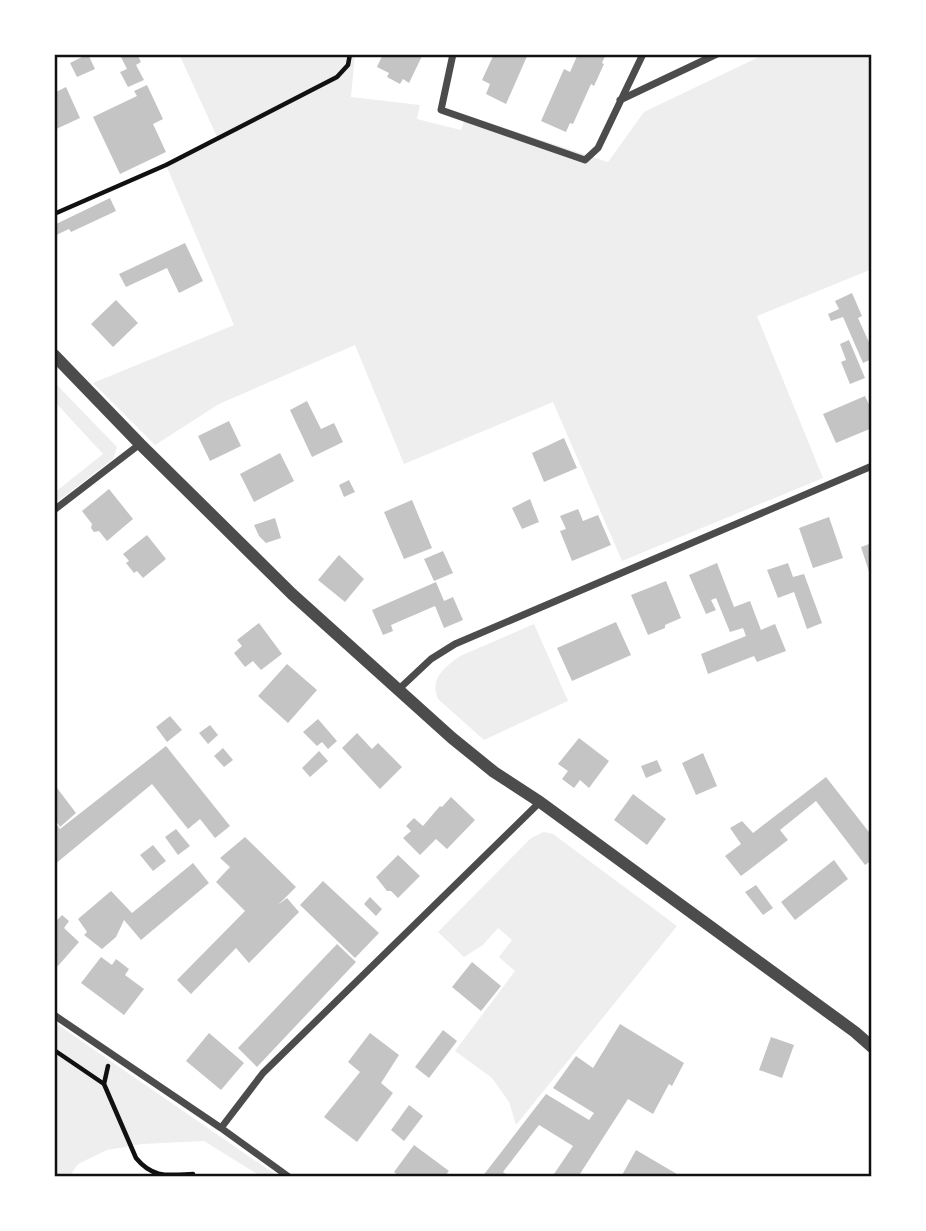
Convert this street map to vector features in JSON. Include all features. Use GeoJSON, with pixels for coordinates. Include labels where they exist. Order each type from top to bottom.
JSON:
{"type":"FeatureCollection","features":[{"type":"Feature","properties":{"kind":"street"},"geometry":{"type":"LineString","coordinates":[[453,54],[441,110],[585,160],[598,148],[643,54]]}},
{"type":"Feature","properties":{"kind":"street"},"geometry":{"type":"LineString","coordinates":[[620,100],[717,54]]}},
{"type":"Feature","properties":{"kind":"street"},"geometry":{"type":"LineString","coordinates":[[54,355],[292,594],[452,738],[494,772],[855,1032],[872,1047]]}},
{"type":"Feature","properties":{"kind":"street"},"geometry":{"type":"LineString","coordinates":[[54,510],[140,444]]}},
{"type":"Feature","properties":{"kind":"street"},"geometry":{"type":"LineString","coordinates":[[399,689],[431,659],[455,644],[872,466]]}},
{"type":"Feature","properties":{"kind":"street"},"geometry":{"type":"LineString","coordinates":[[221,1128],[263,1073],[540,803]]}},
{"type":"Feature","properties":{"kind":"street"},"geometry":{"type":"LineString","coordinates":[[54,1015],[289,1177]]}},
{"type":"Feature","properties":{"kind":"path"},"geometry":{"type":"LineString","coordinates":[[54,215],[166,165],[337,76],[348,65],[350,54]]}},
{"type":"Feature","properties":{"kind":"path"},"geometry":{"type":"LineString","coordinates":[[54,1050],[104,1084],[136,1158],[145,1168],[160,1175],[193,1174]]}},
{"type":"Feature","properties":{"kind":"path"},"geometry":{"type":"LineString","coordinates":[[104,1084],[111,1055]]}},
{"type":"Feature","properties":{"kind":"shaded area"},"geometry":{"type":"Polygon","coordinates":[[[179,54],[355,54],[351,97],[420,105],[417,119],[461,130],[466,115],[608,162],[644,112],[765,54],[872,54],[872,269],[757,316],[823,478],[622,561],[553,402],[404,464],[355,345],[219,404],[155,445],[93,383],[234,325],[166,165],[219,141],[179,54]]]}},
{"type":"Feature","properties":{"kind":"shaded area"},"geometry":{"type":"Polygon","coordinates":[[[54,382],[117,447],[113,459],[54,504],[54,493],[103,454],[54,401],[54,382]]]}},
{"type":"Feature","properties":{"kind":"shaded area"},"geometry":{"type":"Polygon","coordinates":[[[534,624],[568,701],[484,740],[438,699],[437,680],[444,669],[460,656],[534,624]]]}},
{"type":"Feature","properties":{"kind":"shaded area"},"geometry":{"type":"Polygon","coordinates":[[[544,832],[553,834],[677,926],[516,1125],[509,1102],[492,1078],[455,1051],[515,971],[499,957],[512,940],[498,928],[483,945],[464,957],[438,932],[531,838],[544,832]]]}},
{"type":"Feature","properties":{"kind":"shaded area"},"geometry":{"type":"Polygon","coordinates":[[[54,1022],[279,1177],[262,1177],[204,1141],[142,1144],[107,1150],[78,1164],[69,1177],[54,1177],[54,1022]]]}},
{"type":"Feature","properties":{"kind":"building"},"geometry":{"type":"Polygon","coordinates":[[[88,54],[95,69],[77,77],[70,63],[88,54]]]}},
{"type":"Feature","properties":{"kind":"building"},"geometry":{"type":"Polygon","coordinates":[[[137,54],[141,62],[136,65],[144,80],[128,87],[120,72],[127,69],[121,57],[137,54]]]}},
{"type":"Feature","properties":{"kind":"building"},"geometry":{"type":"Polygon","coordinates":[[[383,54],[423,54],[409,83],[403,79],[400,84],[387,77],[389,73],[377,67],[383,54]]]}},
{"type":"Feature","properties":{"kind":"building"},"geometry":{"type":"Polygon","coordinates":[[[494,54],[528,54],[506,104],[486,94],[490,84],[482,80],[494,54]]]}},
{"type":"Feature","properties":{"kind":"building"},"geometry":{"type":"Polygon","coordinates":[[[578,54],[606,54],[594,86],[591,84],[573,124],[570,123],[566,132],[541,121],[564,69],[570,72],[578,54]]]}},
{"type":"Feature","properties":{"kind":"building"},"geometry":{"type":"Polygon","coordinates":[[[147,85],[163,119],[153,124],[166,152],[120,174],[93,117],[137,96],[134,91],[147,85]]]}},
{"type":"Feature","properties":{"kind":"building"},"geometry":{"type":"Polygon","coordinates":[[[66,87],[80,118],[54,130],[54,93],[66,87]]]}},
{"type":"Feature","properties":{"kind":"building"},"geometry":{"type":"Polygon","coordinates":[[[110,198],[116,211],[71,232],[69,229],[54,236],[54,225],[110,198]]]}},
{"type":"Feature","properties":{"kind":"building"},"geometry":{"type":"Polygon","coordinates":[[[185,243],[203,281],[179,293],[167,268],[126,287],[119,274],[185,243]]]}},
{"type":"Feature","properties":{"kind":"building"},"geometry":{"type":"Polygon","coordinates":[[[852,293],[862,316],[858,318],[872,349],[872,359],[863,363],[843,317],[831,321],[828,314],[839,309],[835,301],[852,293]]]}},
{"type":"Feature","properties":{"kind":"building"},"geometry":{"type":"Polygon","coordinates":[[[116,300],[138,323],[113,347],[91,324],[116,300]]]}},
{"type":"Feature","properties":{"kind":"building"},"geometry":{"type":"Polygon","coordinates":[[[849,340],[865,378],[850,384],[841,362],[846,360],[840,344],[849,340]]]}},
{"type":"Feature","properties":{"kind":"building"},"geometry":{"type":"Polygon","coordinates":[[[865,396],[872,411],[872,428],[836,443],[823,414],[865,396]]]}},
{"type":"Feature","properties":{"kind":"building"},"geometry":{"type":"Polygon","coordinates":[[[307,401],[321,429],[334,423],[343,442],[312,457],[290,410],[307,401]]]}},
{"type":"Feature","properties":{"kind":"building"},"geometry":{"type":"Polygon","coordinates":[[[229,421],[241,446],[210,461],[198,436],[229,421]]]}},
{"type":"Feature","properties":{"kind":"building"},"geometry":{"type":"Polygon","coordinates":[[[564,438],[577,468],[544,482],[532,453],[564,438]]]}},
{"type":"Feature","properties":{"kind":"building"},"geometry":{"type":"Polygon","coordinates":[[[280,453],[294,481],[254,502],[240,474],[280,453]]]}},
{"type":"Feature","properties":{"kind":"building"},"geometry":{"type":"Polygon","coordinates":[[[349,480],[355,492],[344,497],[339,485],[349,480]]]}},
{"type":"Feature","properties":{"kind":"building"},"geometry":{"type":"Polygon","coordinates":[[[109,489],[133,519],[107,541],[99,531],[94,532],[92,524],[82,511],[109,489]]]}},
{"type":"Feature","properties":{"kind":"building"},"geometry":{"type":"Polygon","coordinates":[[[530,499],[539,522],[522,529],[512,508],[530,499]]]}},
{"type":"Feature","properties":{"kind":"building"},"geometry":{"type":"Polygon","coordinates":[[[412,500],[432,548],[404,559],[384,512],[412,500]]]}},
{"type":"Feature","properties":{"kind":"building"},"geometry":{"type":"Polygon","coordinates":[[[578,509],[583,521],[598,515],[611,545],[572,561],[560,531],[566,529],[560,516],[578,509]]]}},
{"type":"Feature","properties":{"kind":"building"},"geometry":{"type":"Polygon","coordinates":[[[829,517],[843,558],[813,568],[799,528],[829,517]]]}},
{"type":"Feature","properties":{"kind":"building"},"geometry":{"type":"Polygon","coordinates":[[[275,518],[281,538],[266,543],[254,525],[275,518]]]}},
{"type":"Feature","properties":{"kind":"building"},"geometry":{"type":"Polygon","coordinates":[[[147,535],[166,559],[143,578],[137,571],[134,573],[123,554],[147,535]]]}},
{"type":"Feature","properties":{"kind":"building"},"geometry":{"type":"Polygon","coordinates":[[[872,543],[872,578],[871,578],[861,547],[872,543]]]}},
{"type":"Feature","properties":{"kind":"building"},"geometry":{"type":"Polygon","coordinates":[[[443,551],[453,573],[434,581],[424,559],[443,551]]]}},
{"type":"Feature","properties":{"kind":"building"},"geometry":{"type":"Polygon","coordinates":[[[339,555],[364,579],[345,602],[318,580],[339,555]]]}},
{"type":"Feature","properties":{"kind":"building"},"geometry":{"type":"Polygon","coordinates":[[[717,563],[734,607],[750,601],[761,630],[775,624],[786,651],[757,662],[754,656],[708,674],[701,654],[746,636],[743,628],[730,632],[716,598],[711,600],[716,610],[706,614],[689,575],[717,563]]]}},
{"type":"Feature","properties":{"kind":"building"},"geometry":{"type":"Polygon","coordinates":[[[788,563],[793,577],[804,574],[822,623],[807,629],[794,592],[778,598],[767,570],[788,563]]]}},
{"type":"Feature","properties":{"kind":"building"},"geometry":{"type":"Polygon","coordinates":[[[666,581],[681,618],[648,635],[631,595],[666,581]]]}},
{"type":"Feature","properties":{"kind":"building"},"geometry":{"type":"Polygon","coordinates":[[[436,582],[444,601],[453,597],[463,620],[444,628],[435,606],[391,625],[393,631],[383,635],[372,610],[436,582]]]}},
{"type":"Feature","properties":{"kind":"building"},"geometry":{"type":"Polygon","coordinates":[[[616,622],[631,655],[572,681],[557,648],[616,622]]]}},
{"type":"Feature","properties":{"kind":"building"},"geometry":{"type":"Polygon","coordinates":[[[259,623],[282,654],[261,670],[253,661],[245,667],[234,653],[242,646],[237,640],[259,623]]]}},
{"type":"Feature","properties":{"kind":"building"},"geometry":{"type":"Polygon","coordinates":[[[287,664],[317,690],[288,723],[258,696],[287,664]]]}},
{"type":"Feature","properties":{"kind":"building"},"geometry":{"type":"Polygon","coordinates":[[[170,716],[182,730],[167,742],[156,727],[170,716]]]}},
{"type":"Feature","properties":{"kind":"building"},"geometry":{"type":"Polygon","coordinates":[[[318,719],[337,741],[328,749],[322,742],[317,746],[303,732],[318,719]]]}},
{"type":"Feature","properties":{"kind":"building"},"geometry":{"type":"Polygon","coordinates":[[[210,725],[218,735],[208,744],[199,733],[210,725]]]}},
{"type":"Feature","properties":{"kind":"building"},"geometry":{"type":"Polygon","coordinates":[[[357,733],[372,749],[378,743],[402,767],[380,789],[342,748],[357,733]]]}},
{"type":"Feature","properties":{"kind":"building"},"geometry":{"type":"Polygon","coordinates":[[[579,738],[609,761],[589,788],[580,780],[574,788],[562,779],[568,771],[558,764],[579,738]]]}},
{"type":"Feature","properties":{"kind":"building"},"geometry":{"type":"Polygon","coordinates":[[[166,746],[230,826],[215,838],[200,819],[188,829],[152,784],[54,865],[54,821],[60,829],[166,746]]]}},
{"type":"Feature","properties":{"kind":"building"},"geometry":{"type":"Polygon","coordinates":[[[223,748],[233,760],[224,767],[214,756],[223,748]]]}},
{"type":"Feature","properties":{"kind":"building"},"geometry":{"type":"Polygon","coordinates":[[[319,751],[328,761],[310,777],[302,768],[319,751]]]}},
{"type":"Feature","properties":{"kind":"building"},"geometry":{"type":"Polygon","coordinates":[[[703,753],[717,786],[696,795],[682,763],[703,753]]]}},
{"type":"Feature","properties":{"kind":"building"},"geometry":{"type":"Polygon","coordinates":[[[657,760],[662,771],[646,778],[641,766],[657,760]]]}},
{"type":"Feature","properties":{"kind":"building"},"geometry":{"type":"Polygon","coordinates":[[[826,777],[872,836],[872,860],[865,865],[816,801],[780,830],[788,840],[741,876],[725,856],[741,844],[730,828],[742,821],[753,833],[826,777]]]}},
{"type":"Feature","properties":{"kind":"building"},"geometry":{"type":"Polygon","coordinates":[[[54,784],[76,813],[60,827],[54,818],[54,784]]]}},
{"type":"Feature","properties":{"kind":"building"},"geometry":{"type":"Polygon","coordinates":[[[633,794],[666,819],[647,845],[614,820],[633,794]]]}},
{"type":"Feature","properties":{"kind":"building"},"geometry":{"type":"Polygon","coordinates":[[[451,797],[475,820],[447,849],[436,839],[420,855],[403,838],[411,831],[406,826],[414,818],[423,826],[451,797]]]}},
{"type":"Feature","properties":{"kind":"building"},"geometry":{"type":"Polygon","coordinates":[[[176,829],[190,846],[178,855],[165,837],[176,829]]]}},
{"type":"Feature","properties":{"kind":"building"},"geometry":{"type":"Polygon","coordinates":[[[245,837],[296,887],[278,905],[287,898],[299,912],[249,963],[236,948],[191,994],[177,980],[245,911],[216,882],[230,867],[220,858],[245,837]]]}},
{"type":"Feature","properties":{"kind":"building"},"geometry":{"type":"Polygon","coordinates":[[[153,845],[166,861],[153,871],[140,855],[153,845]]]}},
{"type":"Feature","properties":{"kind":"building"},"geometry":{"type":"Polygon","coordinates":[[[398,855],[420,876],[398,898],[391,891],[387,891],[376,877],[398,855]]]}},
{"type":"Feature","properties":{"kind":"building"},"geometry":{"type":"Polygon","coordinates":[[[834,860],[848,879],[795,920],[781,902],[834,860]]]}},
{"type":"Feature","properties":{"kind":"building"},"geometry":{"type":"Polygon","coordinates":[[[193,863],[209,883],[141,940],[124,920],[116,937],[102,949],[84,935],[87,932],[78,919],[111,891],[132,913],[193,863]]]}},
{"type":"Feature","properties":{"kind":"building"},"geometry":{"type":"Polygon","coordinates":[[[323,881],[379,933],[355,958],[300,905],[323,881]]]}},
{"type":"Feature","properties":{"kind":"building"},"geometry":{"type":"Polygon","coordinates":[[[756,885],[773,908],[763,915],[745,892],[756,885]]]}},
{"type":"Feature","properties":{"kind":"building"},"geometry":{"type":"Polygon","coordinates":[[[370,897],[382,909],[376,916],[364,904],[370,897]]]}},
{"type":"Feature","properties":{"kind":"building"},"geometry":{"type":"Polygon","coordinates":[[[62,915],[69,921],[64,928],[79,942],[58,966],[54,962],[54,920],[62,915]]]}},
{"type":"Feature","properties":{"kind":"building"},"geometry":{"type":"Polygon","coordinates":[[[337,944],[356,962],[257,1067],[238,1048],[337,944]]]}},
{"type":"Feature","properties":{"kind":"building"},"geometry":{"type":"Polygon","coordinates":[[[101,957],[112,965],[116,959],[129,969],[125,975],[144,989],[124,1015],[81,983],[101,957]]]}},
{"type":"Feature","properties":{"kind":"building"},"geometry":{"type":"Polygon","coordinates":[[[472,962],[501,986],[481,1011],[452,987],[472,962]]]}},
{"type":"Feature","properties":{"kind":"building"},"geometry":{"type":"Polygon","coordinates":[[[620,1024],[684,1063],[653,1114],[628,1099],[578,1177],[552,1177],[573,1146],[539,1125],[503,1172],[505,1177],[482,1177],[546,1094],[589,1120],[594,1113],[553,1088],[576,1056],[593,1068],[620,1024]]]}},
{"type":"Feature","properties":{"kind":"building"},"geometry":{"type":"Polygon","coordinates":[[[443,1030],[457,1041],[429,1078],[415,1067],[443,1030]]]}},
{"type":"Feature","properties":{"kind":"building"},"geometry":{"type":"Polygon","coordinates":[[[209,1033],[244,1063],[221,1090],[186,1061],[209,1033]]]}},
{"type":"Feature","properties":{"kind":"building"},"geometry":{"type":"Polygon","coordinates":[[[370,1033],[399,1055],[381,1083],[393,1093],[357,1142],[324,1117],[360,1072],[348,1062],[370,1033]]]}},
{"type":"Feature","properties":{"kind":"building"},"geometry":{"type":"Polygon","coordinates":[[[771,1037],[794,1045],[782,1078],[759,1070],[771,1037]]]}},
{"type":"Feature","properties":{"kind":"building"},"geometry":{"type":"Polygon","coordinates":[[[409,1105],[423,1116],[404,1141],[391,1130],[409,1105]]]}},
{"type":"Feature","properties":{"kind":"building"},"geometry":{"type":"Polygon","coordinates":[[[414,1145],[449,1171],[444,1177],[400,1177],[394,1172],[414,1145]]]}},
{"type":"Feature","properties":{"kind":"building"},"geometry":{"type":"Polygon","coordinates":[[[636,1150],[682,1177],[621,1177],[636,1150]]]}}]}
